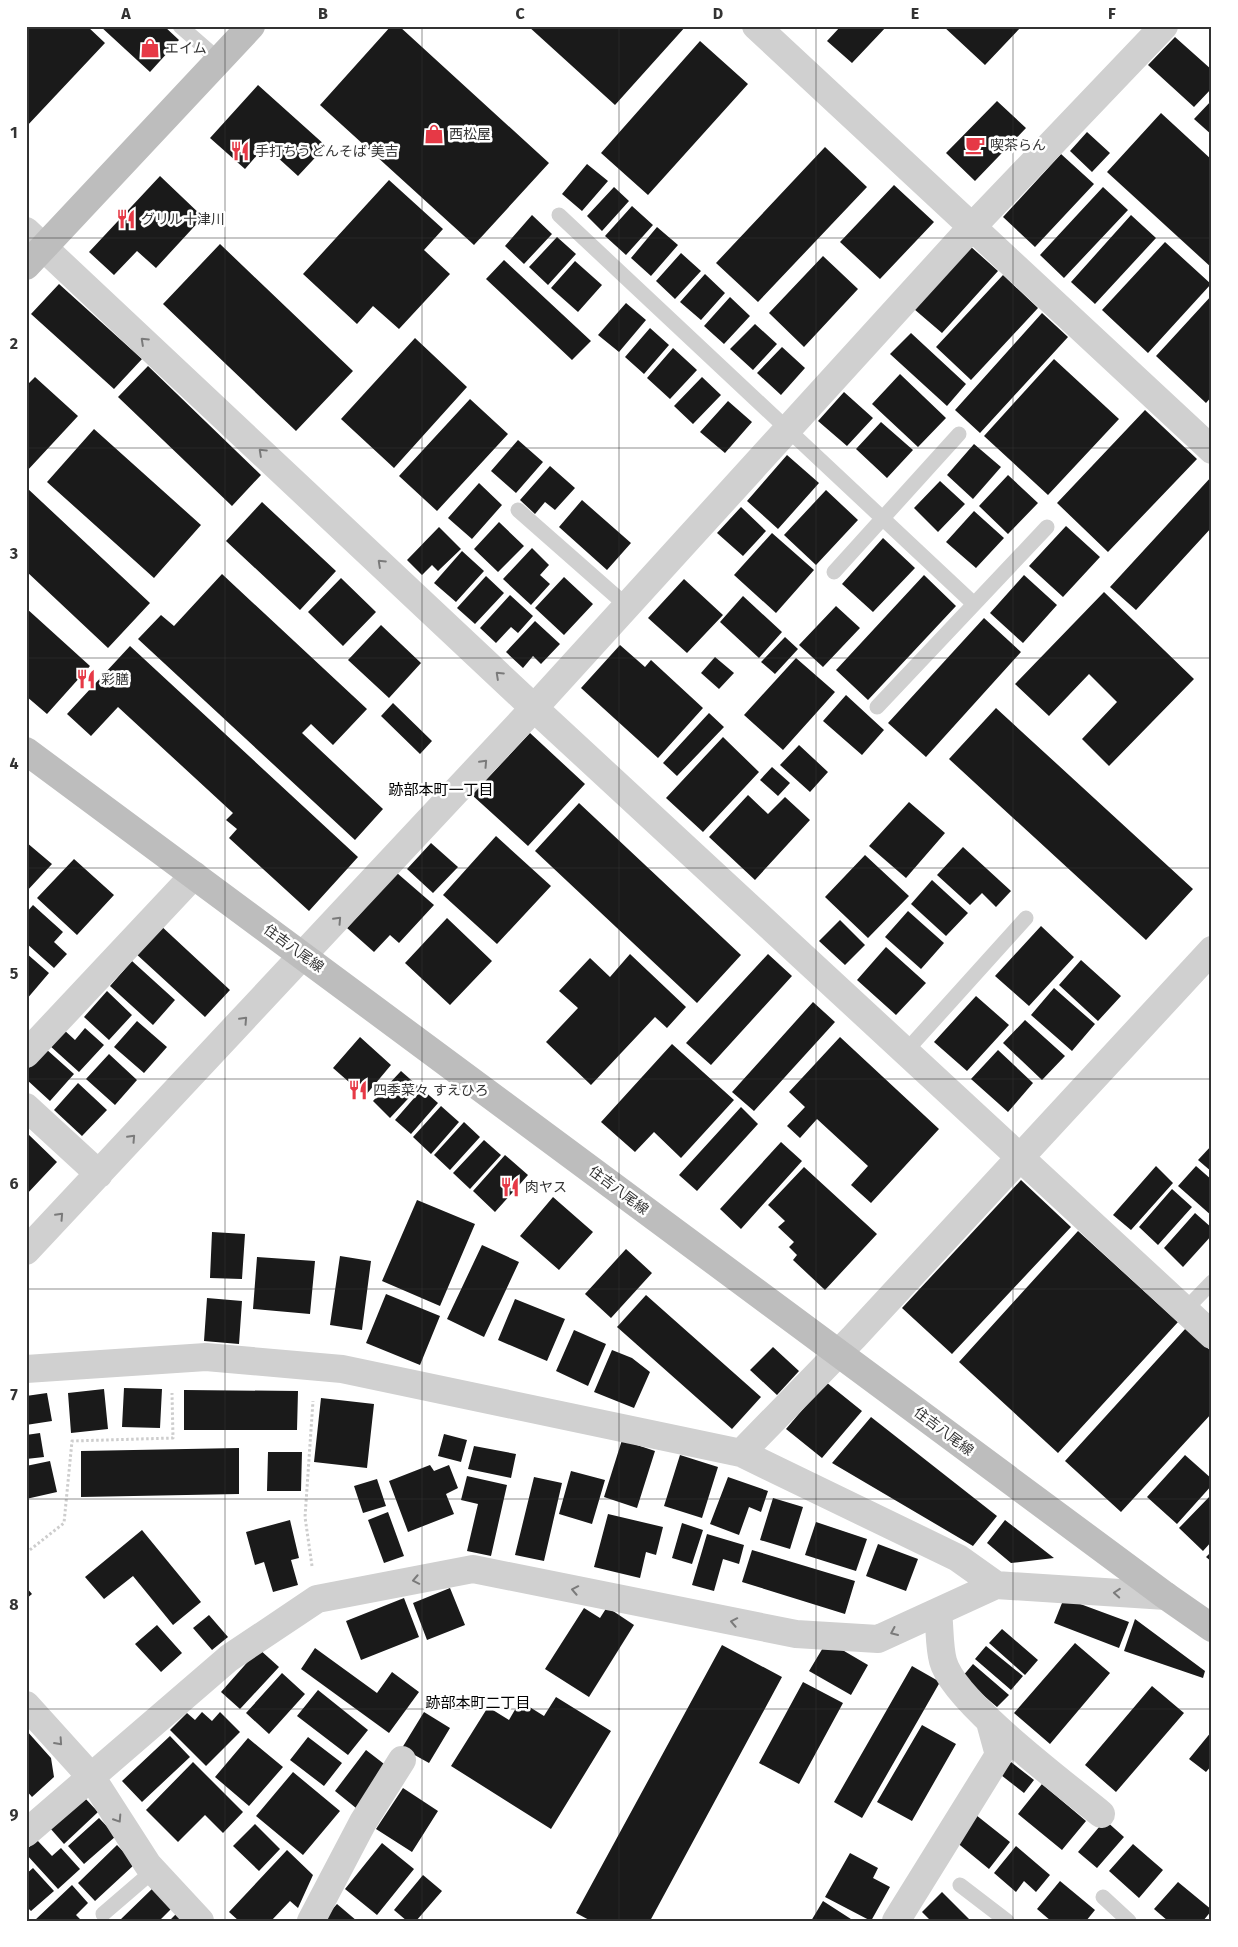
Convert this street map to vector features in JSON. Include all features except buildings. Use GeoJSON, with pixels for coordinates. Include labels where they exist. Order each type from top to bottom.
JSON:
{"type":"FeatureCollection","features":[{"type":"Feature","properties":{"kind":"main road"},"geometry":{"type":"LineString","coordinates":[[32,248],[251,26]]}},
{"type":"Feature","properties":{"kind":"main road","name":"住吉八尾線"},"geometry":{"type":"LineString","coordinates":[[26,751],[1166,1596],[1212,1628]]}},
{"type":"Feature","properties":{"kind":"street"},"geometry":{"type":"LineString","coordinates":[[756,26],[971,228],[1212,450]]}},
{"type":"Feature","properties":{"kind":"street"},"geometry":{"type":"LineString","coordinates":[[26,1251],[534,708],[971,228],[1164,26]]}},
{"type":"Feature","properties":{"kind":"street"},"geometry":{"type":"LineString","coordinates":[[32,248],[534,708],[1212,1335]]}},
{"type":"Feature","properties":{"kind":"street"},"geometry":{"type":"LineString","coordinates":[[26,1054],[194,874]]}},
{"type":"Feature","properties":{"kind":"street"},"geometry":{"type":"LineString","coordinates":[[741,1453],[839,1353],[1212,950]]}},
{"type":"Feature","properties":{"kind":"street"},"geometry":{"type":"LineString","coordinates":[[26,1107],[99,1174]]}},
{"type":"Feature","properties":{"kind":"street"},"geometry":{"type":"LineString","coordinates":[[26,1369],[206,1357],[342,1369],[741,1453],[958,1558],[996,1585]]}},
{"type":"Feature","properties":{"kind":"street"},"geometry":{"type":"LineString","coordinates":[[26,1833],[229,1658],[317,1599],[473,1569],[796,1634],[878,1639],[996,1585],[1166,1596]]}},
{"type":"Feature","properties":{"kind":"street"},"geometry":{"type":"LineString","coordinates":[[938,1612],[943,1662],[950,1678],[990,1722],[1101,1814]]}},
{"type":"Feature","properties":{"kind":"street"},"geometry":{"type":"LineString","coordinates":[[26,1705],[92,1778],[153,1870],[200,1921]]}},
{"type":"Feature","properties":{"kind":"street"},"geometry":{"type":"LineString","coordinates":[[896,1921],[999,1755],[990,1722]]}},
{"type":"Feature","properties":{"kind":"street"},"geometry":{"type":"LineString","coordinates":[[311,1921],[363,1822],[402,1760]]}},
{"type":"Feature","properties":{"kind":"lane"},"geometry":{"type":"LineString","coordinates":[[180,26],[219,60]]}},
{"type":"Feature","properties":{"kind":"lane"},"geometry":{"type":"LineString","coordinates":[[559,215],[787,431],[974,604]]}},
{"type":"Feature","properties":{"kind":"lane"},"geometry":{"type":"LineString","coordinates":[[834,572],[959,434]]}},
{"type":"Feature","properties":{"kind":"lane"},"geometry":{"type":"LineString","coordinates":[[518,510],[627,606]]}},
{"type":"Feature","properties":{"kind":"lane"},"geometry":{"type":"LineString","coordinates":[[878,708],[1047,527]]}},
{"type":"Feature","properties":{"kind":"lane"},"geometry":{"type":"LineString","coordinates":[[906,1051],[1026,918]]}},
{"type":"Feature","properties":{"kind":"lane"},"geometry":{"type":"LineString","coordinates":[[1185,1310],[1212,1282]]}},
{"type":"Feature","properties":{"kind":"lane"},"geometry":{"type":"LineString","coordinates":[[103,1914],[153,1870]]}},
{"type":"Feature","properties":{"kind":"lane"},"geometry":{"type":"LineString","coordinates":[[960,1885],[1007,1921]]}},
{"type":"Feature","properties":{"kind":"lane"},"geometry":{"type":"LineString","coordinates":[[1103,1897],[1121,1918]]}},
{"type":"Feature","properties":{"kind":"path"},"geometry":{"type":"LineString","coordinates":[[26,1553],[64,1523],[72,1441],[173,1438],[172,1360]]}},
{"type":"Feature","properties":{"kind":"path"},"geometry":{"type":"LineString","coordinates":[[316,1367],[305,1517],[317,1599]]}},
{"type":"Feature","properties":{"kind":"place","name":"エイム"},"geometry":{"type":"Point","coordinates":[150,48]}},
{"type":"Feature","properties":{"kind":"place","name":"西松屋"},"geometry":{"type":"Point","coordinates":[434,134]}},
{"type":"Feature","properties":{"kind":"place","name":"喫茶らん"},"geometry":{"type":"Point","coordinates":[975,145]}},
{"type":"Feature","properties":{"kind":"place","name":"手打ちうどんそば 美吉"},"geometry":{"type":"Point","coordinates":[240,151]}},
{"type":"Feature","properties":{"kind":"place","name":"グリル十津川"},"geometry":{"type":"Point","coordinates":[126,219]}},
{"type":"Feature","properties":{"kind":"place","name":"彩膳"},"geometry":{"type":"Point","coordinates":[86,679]}},
{"type":"Feature","properties":{"kind":"place","name":"四季菜々 すえひろ"},"geometry":{"type":"Point","coordinates":[358,1090]}},
{"type":"Feature","properties":{"kind":"place","name":"肉ヤス"},"geometry":{"type":"Point","coordinates":[510,1187]}},
{"type":"Feature","properties":{"kind":"district","name":"跡部本町一丁目"},"geometry":{"type":"Point","coordinates":[441,790]}},
{"type":"Feature","properties":{"kind":"district","name":"跡部本町二丁目"},"geometry":{"type":"Point","coordinates":[478,1703]}}]}
